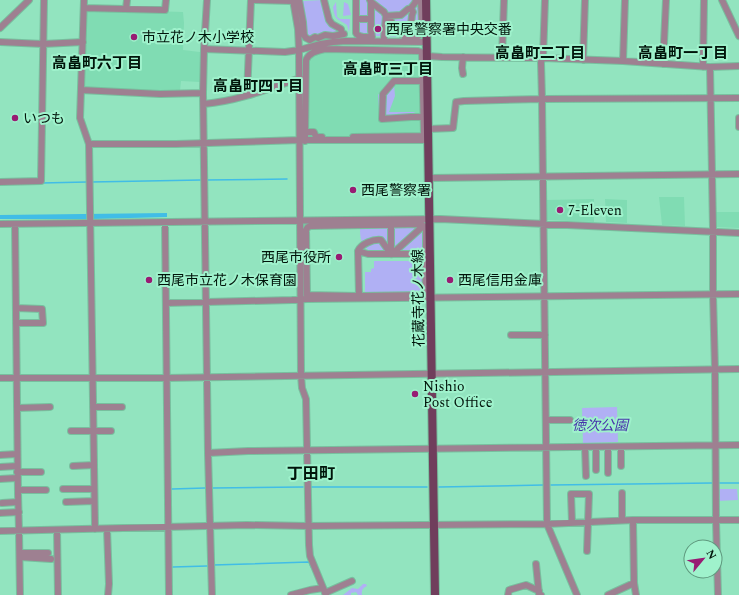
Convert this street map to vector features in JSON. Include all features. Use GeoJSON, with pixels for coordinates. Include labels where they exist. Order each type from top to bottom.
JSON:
{"type":"FeatureCollection","features":[{"type":"Feature","properties":{"kind":"main road","name":"花蔵寺花ノ木線"},"geometry":{"type":"LineString","coordinates":[[426,0],[426,135],[429,178],[435,595]]}},
{"type":"Feature","properties":{"kind":"street"},"geometry":{"type":"LineString","coordinates":[[0,28],[29,0]]}},
{"type":"Feature","properties":{"kind":"street"},"geometry":{"type":"LineString","coordinates":[[0,182],[41,181],[44,0]]}},
{"type":"Feature","properties":{"kind":"street"},"geometry":{"type":"LineString","coordinates":[[84,0],[80,118],[89,144],[95,529]]}},
{"type":"Feature","properties":{"kind":"street"},"geometry":{"type":"LineString","coordinates":[[126,9],[127,0]]}},
{"type":"Feature","properties":{"kind":"street"},"geometry":{"type":"LineString","coordinates":[[84,8],[165,10],[166,0]]}},
{"type":"Feature","properties":{"kind":"street"},"geometry":{"type":"LineString","coordinates":[[208,0],[204,49],[203,93],[208,452],[212,595]]}},
{"type":"Feature","properties":{"kind":"street"},"geometry":{"type":"LineString","coordinates":[[247,96],[251,0]]}},
{"type":"Feature","properties":{"kind":"street"},"geometry":{"type":"LineString","coordinates":[[255,0],[297,0]]}},
{"type":"Feature","properties":{"kind":"street"},"geometry":{"type":"LineString","coordinates":[[297,0],[303,22],[304,34],[306,38],[310,40],[324,35],[333,36],[343,34],[341,29],[332,24],[329,20],[324,0]]}},
{"type":"Feature","properties":{"kind":"street"},"geometry":{"type":"LineString","coordinates":[[297,0],[302,140],[300,221],[301,375],[302,388],[306,399],[308,526],[310,556],[325,592]]}},
{"type":"Feature","properties":{"kind":"street"},"geometry":{"type":"LineString","coordinates":[[356,0],[357,36],[372,38],[414,38],[418,36],[422,32],[421,0]]}},
{"type":"Feature","properties":{"kind":"street"},"geometry":{"type":"LineString","coordinates":[[386,16],[399,16],[410,8],[416,0]]}},
{"type":"Feature","properties":{"kind":"street"},"geometry":{"type":"LineString","coordinates":[[502,57],[504,0]]}},
{"type":"Feature","properties":{"kind":"street"},"geometry":{"type":"LineString","coordinates":[[545,0],[543,58],[541,62],[547,524],[577,595]]}},
{"type":"Feature","properties":{"kind":"street"},"geometry":{"type":"LineString","coordinates":[[583,60],[585,0]]}},
{"type":"Feature","properties":{"kind":"street"},"geometry":{"type":"LineString","coordinates":[[623,61],[625,0]]}},
{"type":"Feature","properties":{"kind":"street"},"geometry":{"type":"LineString","coordinates":[[663,64],[666,0]]}},
{"type":"Feature","properties":{"kind":"street"},"geometry":{"type":"LineString","coordinates":[[703,66],[704,0]]}},
{"type":"Feature","properties":{"kind":"street"},"geometry":{"type":"LineString","coordinates":[[722,0],[739,36]]}},
{"type":"Feature","properties":{"kind":"street"},"geometry":{"type":"LineString","coordinates":[[370,1],[372,38]]}},
{"type":"Feature","properties":{"kind":"street"},"geometry":{"type":"LineString","coordinates":[[370,1],[383,11],[391,21],[394,30],[406,37]]}},
{"type":"Feature","properties":{"kind":"street"},"geometry":{"type":"LineString","coordinates":[[406,37],[413,12],[410,8]]}},
{"type":"Feature","properties":{"kind":"street"},"geometry":{"type":"LineString","coordinates":[[384,38],[386,16]]}},
{"type":"Feature","properties":{"kind":"street"},"geometry":{"type":"LineString","coordinates":[[356,19],[371,19]]}},
{"type":"Feature","properties":{"kind":"street"},"geometry":{"type":"LineString","coordinates":[[0,42],[43,44],[83,42]]}},
{"type":"Feature","properties":{"kind":"street"},"geometry":{"type":"LineString","coordinates":[[204,49],[285,52],[333,42],[427,42]]}},
{"type":"Feature","properties":{"kind":"street"},"geometry":{"type":"LineString","coordinates":[[302,140],[305,132],[306,60],[313,52],[325,49],[421,52],[423,117],[426,135]]}},
{"type":"Feature","properties":{"kind":"street"},"geometry":{"type":"LineString","coordinates":[[427,56],[623,61],[710,67],[739,66]]}},
{"type":"Feature","properties":{"kind":"street"},"geometry":{"type":"LineString","coordinates":[[463,57],[463,74]]}},
{"type":"Feature","properties":{"kind":"street"},"geometry":{"type":"LineString","coordinates":[[710,67],[713,295],[716,370],[716,521],[718,595]]}},
{"type":"Feature","properties":{"kind":"street"},"geometry":{"type":"LineString","coordinates":[[204,104],[221,103],[247,96],[300,78]]}},
{"type":"Feature","properties":{"kind":"street"},"geometry":{"type":"LineString","coordinates":[[423,81],[394,81],[383,94],[382,119],[423,117]]}},
{"type":"Feature","properties":{"kind":"street"},"geometry":{"type":"LineString","coordinates":[[81,90],[160,94],[203,93]]}},
{"type":"Feature","properties":{"kind":"street"},"geometry":{"type":"LineString","coordinates":[[89,144],[176,144],[426,135],[453,128],[456,102],[542,99],[739,98]]}},
{"type":"Feature","properties":{"kind":"street"},"geometry":{"type":"LineString","coordinates":[[739,118],[739,127]]}},
{"type":"Feature","properties":{"kind":"street"},"geometry":{"type":"LineString","coordinates":[[305,132],[314,132],[316,137],[426,135]]}},
{"type":"Feature","properties":{"kind":"street"},"geometry":{"type":"LineString","coordinates":[[429,178],[739,174]]}},
{"type":"Feature","properties":{"kind":"street"},"geometry":{"type":"LineString","coordinates":[[0,224],[429,219],[739,233]]}},
{"type":"Feature","properties":{"kind":"street"},"geometry":{"type":"LineString","coordinates":[[165,222],[169,595]]}},
{"type":"Feature","properties":{"kind":"street"},"geometry":{"type":"LineString","coordinates":[[15,224],[17,472],[20,595]]}},
{"type":"Feature","properties":{"kind":"street"},"geometry":{"type":"LineString","coordinates":[[391,224],[392,254]]}},
{"type":"Feature","properties":{"kind":"street"},"geometry":{"type":"LineString","coordinates":[[391,224],[421,224],[426,228],[426,295],[307,295],[306,230],[308,227],[391,224]]}},
{"type":"Feature","properties":{"kind":"street"},"geometry":{"type":"LineString","coordinates":[[392,254],[422,228]]}},
{"type":"Feature","properties":{"kind":"street"},"geometry":{"type":"LineString","coordinates":[[359,296],[358,251],[360,247],[378,239],[381,240],[392,254]]}},
{"type":"Feature","properties":{"kind":"street"},"geometry":{"type":"LineString","coordinates":[[358,251],[368,254],[426,254]]}},
{"type":"Feature","properties":{"kind":"street"},"geometry":{"type":"LineString","coordinates":[[166,302],[739,294]]}},
{"type":"Feature","properties":{"kind":"street"},"geometry":{"type":"LineString","coordinates":[[16,308],[42,309],[43,323],[16,323]]}},
{"type":"Feature","properties":{"kind":"street"},"geometry":{"type":"LineString","coordinates":[[511,336],[545,335]]}},
{"type":"Feature","properties":{"kind":"street"},"geometry":{"type":"LineString","coordinates":[[0,378],[166,378],[739,369]]}},
{"type":"Feature","properties":{"kind":"street"},"geometry":{"type":"LineString","coordinates":[[17,408],[50,407]]}},
{"type":"Feature","properties":{"kind":"street"},"geometry":{"type":"LineString","coordinates":[[93,407],[122,407]]}},
{"type":"Feature","properties":{"kind":"street"},"geometry":{"type":"LineString","coordinates":[[546,420],[570,420]]}},
{"type":"Feature","properties":{"kind":"street"},"geometry":{"type":"LineString","coordinates":[[71,431],[111,431]]}},
{"type":"Feature","properties":{"kind":"street"},"geometry":{"type":"LineString","coordinates":[[208,452],[739,445]]}},
{"type":"Feature","properties":{"kind":"street"},"geometry":{"type":"LineString","coordinates":[[585,447],[586,476]]}},
{"type":"Feature","properties":{"kind":"street"},"geometry":{"type":"LineString","coordinates":[[596,447],[596,470]]}},
{"type":"Feature","properties":{"kind":"street"},"geometry":{"type":"LineString","coordinates":[[608,447],[608,473]]}},
{"type":"Feature","properties":{"kind":"street"},"geometry":{"type":"LineString","coordinates":[[621,447],[621,466]]}},
{"type":"Feature","properties":{"kind":"street"},"geometry":{"type":"LineString","coordinates":[[0,455],[17,454]]}},
{"type":"Feature","properties":{"kind":"street"},"geometry":{"type":"LineString","coordinates":[[74,466],[94,465]]}},
{"type":"Feature","properties":{"kind":"street"},"geometry":{"type":"LineString","coordinates":[[0,467],[17,472],[41,472]]}},
{"type":"Feature","properties":{"kind":"street"},"geometry":{"type":"LineString","coordinates":[[0,479],[17,472]]}},
{"type":"Feature","properties":{"kind":"street"},"geometry":{"type":"LineString","coordinates":[[63,489],[94,489]]}},
{"type":"Feature","properties":{"kind":"street"},"geometry":{"type":"LineString","coordinates":[[18,490],[46,490]]}},
{"type":"Feature","properties":{"kind":"street"},"geometry":{"type":"LineString","coordinates":[[622,493],[622,520]]}},
{"type":"Feature","properties":{"kind":"street"},"geometry":{"type":"LineString","coordinates":[[572,522],[571,494],[588,494],[587,552]]}},
{"type":"Feature","properties":{"kind":"street"},"geometry":{"type":"LineString","coordinates":[[66,502],[94,501]]}},
{"type":"Feature","properties":{"kind":"street"},"geometry":{"type":"LineString","coordinates":[[2,503],[18,502]]}},
{"type":"Feature","properties":{"kind":"street"},"geometry":{"type":"LineString","coordinates":[[0,513],[19,512]]}},
{"type":"Feature","properties":{"kind":"street"},"geometry":{"type":"LineString","coordinates":[[0,531],[247,525],[308,526],[547,524],[622,520],[739,520]]}},
{"type":"Feature","properties":{"kind":"street"},"geometry":{"type":"LineString","coordinates":[[633,520],[634,583],[636,595]]}},
{"type":"Feature","properties":{"kind":"street"},"geometry":{"type":"LineString","coordinates":[[107,529],[108,595]]}},
{"type":"Feature","properties":{"kind":"street"},"geometry":{"type":"LineString","coordinates":[[57,530],[58,595]]}},
{"type":"Feature","properties":{"kind":"street"},"geometry":{"type":"LineString","coordinates":[[20,555],[50,556]]}},
{"type":"Feature","properties":{"kind":"street"},"geometry":{"type":"LineString","coordinates":[[536,564],[540,593]]}},
{"type":"Feature","properties":{"kind":"street"},"geometry":{"type":"LineString","coordinates":[[291,595],[310,590],[325,592],[352,581]]}},
{"type":"Feature","properties":{"kind":"street"},"geometry":{"type":"LineString","coordinates":[[608,595],[634,583]]}},
{"type":"Feature","properties":{"kind":"street"},"geometry":{"type":"LineString","coordinates":[[508,595],[509,590],[526,585],[540,593]]}},
{"type":"Feature","properties":{"kind":"shaded area","name":"市立花ノ木小学校"},"geometry":{"type":"Polygon","coordinates":[[[85,9],[183,12],[183,50],[200,52],[200,82],[181,81],[180,91],[82,88],[85,9]]]}},
{"type":"Feature","properties":{"kind":"shaded area"},"geometry":{"type":"Polygon","coordinates":[[[316,53],[421,54],[421,139],[308,140],[309,60],[316,53]]]}},
{"type":"Feature","properties":{"kind":"shaded area"},"geometry":{"type":"Polygon","coordinates":[[[659,197],[684,197],[685,226],[662,225],[659,197]]]}},
{"type":"Feature","properties":{"kind":"shaded area"},"geometry":{"type":"Polygon","coordinates":[[[594,199],[594,222],[545,220],[545,200],[594,199]]]}},
{"type":"Feature","properties":{"kind":"shaded area"},"geometry":{"type":"Polygon","coordinates":[[[605,199],[627,200],[627,223],[606,222],[605,199]]]}},
{"type":"Feature","properties":{"kind":"shaded area"},"geometry":{"type":"Polygon","coordinates":[[[715,212],[739,212],[739,228],[715,227],[715,212]]]}},
{"type":"Feature","properties":{"kind":"shaded area"},"geometry":{"type":"Polygon","coordinates":[[[167,213],[167,217],[0,219],[0,215],[167,213]]]}},
{"type":"Feature","properties":{"kind":"green space"},"geometry":{"type":"Polygon","coordinates":[[[296,0],[323,0],[329,25],[337,26],[341,37],[325,39],[313,43],[313,41],[307,37],[302,40],[296,4],[302,10],[304,9],[302,1],[296,0]],[[304,21],[300,26],[306,23],[306,21],[304,21]]]}},
{"type":"Feature","properties":{"kind":"green space"},"geometry":{"type":"Polygon","coordinates":[[[357,0],[420,0],[420,31],[415,37],[358,35],[357,0]]]}},
{"type":"Feature","properties":{"kind":"green space"},"geometry":{"type":"Polygon","coordinates":[[[336,2],[337,17],[340,19],[350,19],[349,32],[347,25],[337,19],[335,15],[333,7],[336,2]]]}},
{"type":"Feature","properties":{"kind":"green space"},"geometry":{"type":"Polygon","coordinates":[[[344,2],[348,4],[351,15],[343,16],[344,2]]]}},
{"type":"Feature","properties":{"kind":"green space"},"geometry":{"type":"Polygon","coordinates":[[[387,84],[394,84],[395,96],[389,112],[413,112],[421,115],[421,120],[381,122],[378,95],[387,84]]]}},
{"type":"Feature","properties":{"kind":"green space"},"geometry":{"type":"Polygon","coordinates":[[[390,223],[427,227],[427,255],[396,254],[371,251],[367,249],[361,239],[360,226],[390,223]]]}},
{"type":"Feature","properties":{"kind":"green space"},"geometry":{"type":"Polygon","coordinates":[[[374,261],[424,261],[424,293],[365,294],[365,272],[371,272],[371,269],[374,268],[374,261]]]}},
{"type":"Feature","properties":{"kind":"green space","name":"徳次公園"},"geometry":{"type":"Polygon","coordinates":[[[617,407],[618,442],[583,443],[582,408],[617,407]]]}},
{"type":"Feature","properties":{"kind":"green space"},"geometry":{"type":"Polygon","coordinates":[[[717,489],[737,489],[738,500],[717,501],[717,489]]]}},
{"type":"Feature","properties":{"kind":"green space"},"geometry":{"type":"Polygon","coordinates":[[[363,584],[366,584],[367,586],[363,589],[362,595],[358,595],[356,592],[351,593],[351,595],[343,595],[352,588],[358,589],[363,584]]]}},
{"type":"Feature","properties":{"kind":"waterway"},"geometry":{"type":"LineString","coordinates":[[205,180],[287,179]]}},
{"type":"Feature","properties":{"kind":"waterway"},"geometry":{"type":"LineString","coordinates":[[91,182],[201,180]]}},
{"type":"Feature","properties":{"kind":"waterway"},"geometry":{"type":"LineString","coordinates":[[41,183],[87,182]]}},
{"type":"Feature","properties":{"kind":"waterway"},"geometry":{"type":"LineString","coordinates":[[551,485],[712,483]]}},
{"type":"Feature","properties":{"kind":"waterway"},"geometry":{"type":"LineString","coordinates":[[719,483],[739,483]]}},
{"type":"Feature","properties":{"kind":"waterway"},"geometry":{"type":"LineString","coordinates":[[439,487],[543,485]]}},
{"type":"Feature","properties":{"kind":"waterway"},"geometry":{"type":"LineString","coordinates":[[213,488],[303,487]]}},
{"type":"Feature","properties":{"kind":"waterway"},"geometry":{"type":"LineString","coordinates":[[311,487],[427,487]]}},
{"type":"Feature","properties":{"kind":"waterway"},"geometry":{"type":"LineString","coordinates":[[172,489],[205,488]]}},
{"type":"Feature","properties":{"kind":"waterway"},"geometry":{"type":"LineString","coordinates":[[213,565],[309,562],[311,567]]}},
{"type":"Feature","properties":{"kind":"waterway"},"geometry":{"type":"LineString","coordinates":[[173,567],[207,566]]}},
{"type":"Feature","properties":{"kind":"place","name":"西尾警察署中央交番"},"geometry":{"type":"Point","coordinates":[378,29]}},
{"type":"Feature","properties":{"kind":"place","name":"市立花ノ木小学校"},"geometry":{"type":"Point","coordinates":[134,37]}},
{"type":"Feature","properties":{"kind":"place","name":"いつも"},"geometry":{"type":"Point","coordinates":[15,118]}},
{"type":"Feature","properties":{"kind":"place","name":"西尾警察署"},"geometry":{"type":"Point","coordinates":[353,190]}},
{"type":"Feature","properties":{"kind":"place","name":"7-Eleven"},"geometry":{"type":"Point","coordinates":[560,210]}},
{"type":"Feature","properties":{"kind":"place","name":"西尾市役所"},"geometry":{"type":"Point","coordinates":[339,257]}},
{"type":"Feature","properties":{"kind":"place","name":"西尾市立花ノ木保育園"},"geometry":{"type":"Point","coordinates":[149,280]}},
{"type":"Feature","properties":{"kind":"place","name":"西尾信用金庫"},"geometry":{"type":"Point","coordinates":[450,280]}},
{"type":"Feature","properties":{"kind":"place","name":"Nishio Post Office"},"geometry":{"type":"Point","coordinates":[415,394]}},
{"type":"Feature","properties":{"kind":"district","name":"高畠町二丁目"},"geometry":{"type":"Point","coordinates":[540,53]}},
{"type":"Feature","properties":{"kind":"district","name":"高畠町一丁目"},"geometry":{"type":"Point","coordinates":[683,53]}},
{"type":"Feature","properties":{"kind":"district","name":"高畠町六丁目"},"geometry":{"type":"Point","coordinates":[97,63]}},
{"type":"Feature","properties":{"kind":"district","name":"高畠町三丁目"},"geometry":{"type":"Point","coordinates":[388,69]}},
{"type":"Feature","properties":{"kind":"district","name":"高畠町四丁目"},"geometry":{"type":"Point","coordinates":[258,86]}},
{"type":"Feature","properties":{"kind":"district","name":"丁田町"},"geometry":{"type":"Point","coordinates":[311,473]}}]}
